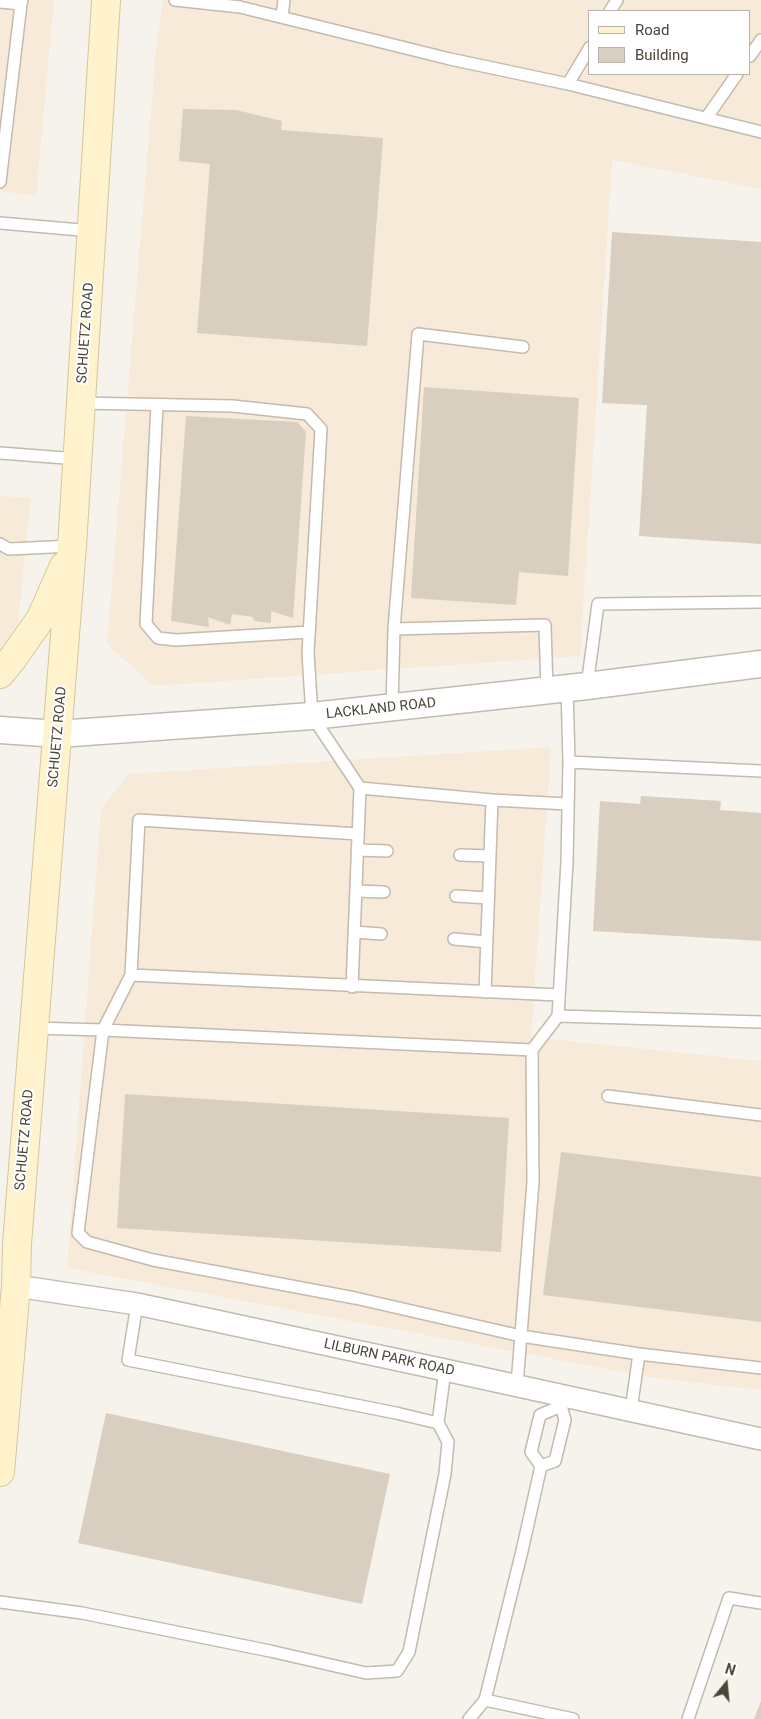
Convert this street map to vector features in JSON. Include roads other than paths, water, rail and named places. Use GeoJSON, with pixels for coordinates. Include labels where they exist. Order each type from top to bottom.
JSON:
{"type":"FeatureCollection","features":[{"type":"Feature","properties":{"kind":"main road","name":"SCHUETZ ROAD"},"geometry":{"type":"LineString","coordinates":[[0,1472],[16,1286],[8,1244],[34,1028],[58,734],[78,459],[106,0]]}},
{"type":"Feature","properties":{"kind":"main road"},"geometry":{"type":"LineString","coordinates":[[0,674],[41,618],[72,546]]}},
{"type":"Feature","properties":{"kind":"street","name":"LACKLAND ROAD"},"geometry":{"type":"LineString","coordinates":[[0,730],[58,734],[312,716],[567,688],[761,664]]}},
{"type":"Feature","properties":{"kind":"street","name":"LILBURN PARK ROAD"},"geometry":{"type":"LineString","coordinates":[[16,1286],[137,1304],[518,1385],[562,1401],[631,1410],[761,1439]]}},
{"type":"Feature","properties":{"kind":"lane"},"geometry":{"type":"LineString","coordinates":[[174,0],[205,1],[240,7],[450,59],[568,84],[707,117],[761,132]]}},
{"type":"Feature","properties":{"kind":"lane"},"geometry":{"type":"LineString","coordinates":[[282,18],[284,0]]}},
{"type":"Feature","properties":{"kind":"lane"},"geometry":{"type":"LineString","coordinates":[[0,2],[21,2],[0,182]]}},
{"type":"Feature","properties":{"kind":"lane"},"geometry":{"type":"LineString","coordinates":[[751,55],[761,40]]}},
{"type":"Feature","properties":{"kind":"lane"},"geometry":{"type":"LineString","coordinates":[[568,84],[588,50]]}},
{"type":"Feature","properties":{"kind":"lane"},"geometry":{"type":"LineString","coordinates":[[707,117],[736,75]]}},
{"type":"Feature","properties":{"kind":"lane"},"geometry":{"type":"LineString","coordinates":[[0,223],[92,231]]}},
{"type":"Feature","properties":{"kind":"lane"},"geometry":{"type":"LineString","coordinates":[[392,708],[394,629],[418,334],[523,347]]}},
{"type":"Feature","properties":{"kind":"lane"},"geometry":{"type":"LineString","coordinates":[[81,403],[233,406],[306,414],[322,429],[308,653],[312,716],[360,788],[352,987]]}},
{"type":"Feature","properties":{"kind":"lane"},"geometry":{"type":"LineString","coordinates":[[158,405],[146,624],[158,638],[176,640],[309,632]]}},
{"type":"Feature","properties":{"kind":"lane"},"geometry":{"type":"LineString","coordinates":[[0,453],[78,459]]}},
{"type":"Feature","properties":{"kind":"lane"},"geometry":{"type":"LineString","coordinates":[[0,544],[9,549],[72,546]]}},
{"type":"Feature","properties":{"kind":"lane"},"geometry":{"type":"LineString","coordinates":[[567,688],[598,604],[761,602]]}},
{"type":"Feature","properties":{"kind":"lane"},"geometry":{"type":"LineString","coordinates":[[394,629],[545,625],[567,688],[569,762],[567,862],[558,1016],[532,1050],[533,1182],[518,1385]]}},
{"type":"Feature","properties":{"kind":"lane"},"geometry":{"type":"LineString","coordinates":[[569,762],[761,771]]}},
{"type":"Feature","properties":{"kind":"lane"},"geometry":{"type":"LineString","coordinates":[[360,788],[492,800],[568,804]]}},
{"type":"Feature","properties":{"kind":"lane"},"geometry":{"type":"LineString","coordinates":[[485,992],[492,800]]}},
{"type":"Feature","properties":{"kind":"lane"},"geometry":{"type":"LineString","coordinates":[[358,834],[139,820],[131,975],[103,1030],[78,1233],[88,1242],[153,1260],[355,1298],[521,1336],[639,1354],[761,1368]]}},
{"type":"Feature","properties":{"kind":"lane"},"geometry":{"type":"LineString","coordinates":[[357,850],[387,851]]}},
{"type":"Feature","properties":{"kind":"lane"},"geometry":{"type":"LineString","coordinates":[[460,855],[490,856]]}},
{"type":"Feature","properties":{"kind":"lane"},"geometry":{"type":"LineString","coordinates":[[356,890],[384,892]]}},
{"type":"Feature","properties":{"kind":"lane"},"geometry":{"type":"LineString","coordinates":[[456,896],[488,898]]}},
{"type":"Feature","properties":{"kind":"lane"},"geometry":{"type":"LineString","coordinates":[[354,932],[381,934]]}},
{"type":"Feature","properties":{"kind":"lane"},"geometry":{"type":"LineString","coordinates":[[454,939],[487,942]]}},
{"type":"Feature","properties":{"kind":"lane"},"geometry":{"type":"LineString","coordinates":[[131,975],[352,987],[559,995]]}},
{"type":"Feature","properties":{"kind":"lane"},"geometry":{"type":"LineString","coordinates":[[558,1016],[761,1022]]}},
{"type":"Feature","properties":{"kind":"lane"},"geometry":{"type":"LineString","coordinates":[[34,1028],[532,1050]]}},
{"type":"Feature","properties":{"kind":"lane"},"geometry":{"type":"LineString","coordinates":[[608,1096],[761,1115]]}},
{"type":"Feature","properties":{"kind":"lane"},"geometry":{"type":"LineString","coordinates":[[137,1304],[128,1360],[438,1423]]}},
{"type":"Feature","properties":{"kind":"lane"},"geometry":{"type":"LineString","coordinates":[[631,1410],[639,1354]]}},
{"type":"Feature","properties":{"kind":"lane"},"geometry":{"type":"LineString","coordinates":[[0,1602],[82,1613],[270,1651],[366,1673],[397,1671],[409,1652],[445,1474],[448,1442],[438,1423],[445,1370]]}},
{"type":"Feature","properties":{"kind":"lane"},"geometry":{"type":"LineString","coordinates":[[469,1719],[485,1700],[522,1551],[541,1466],[531,1452],[540,1415],[562,1401],[565,1420],[556,1461],[541,1466]]}},
{"type":"Feature","properties":{"kind":"lane"},"geometry":{"type":"LineString","coordinates":[[688,1719],[729,1598],[761,1603]]}},
{"type":"Feature","properties":{"kind":"lane"},"geometry":{"type":"LineString","coordinates":[[485,1700],[573,1719]]}}]}
